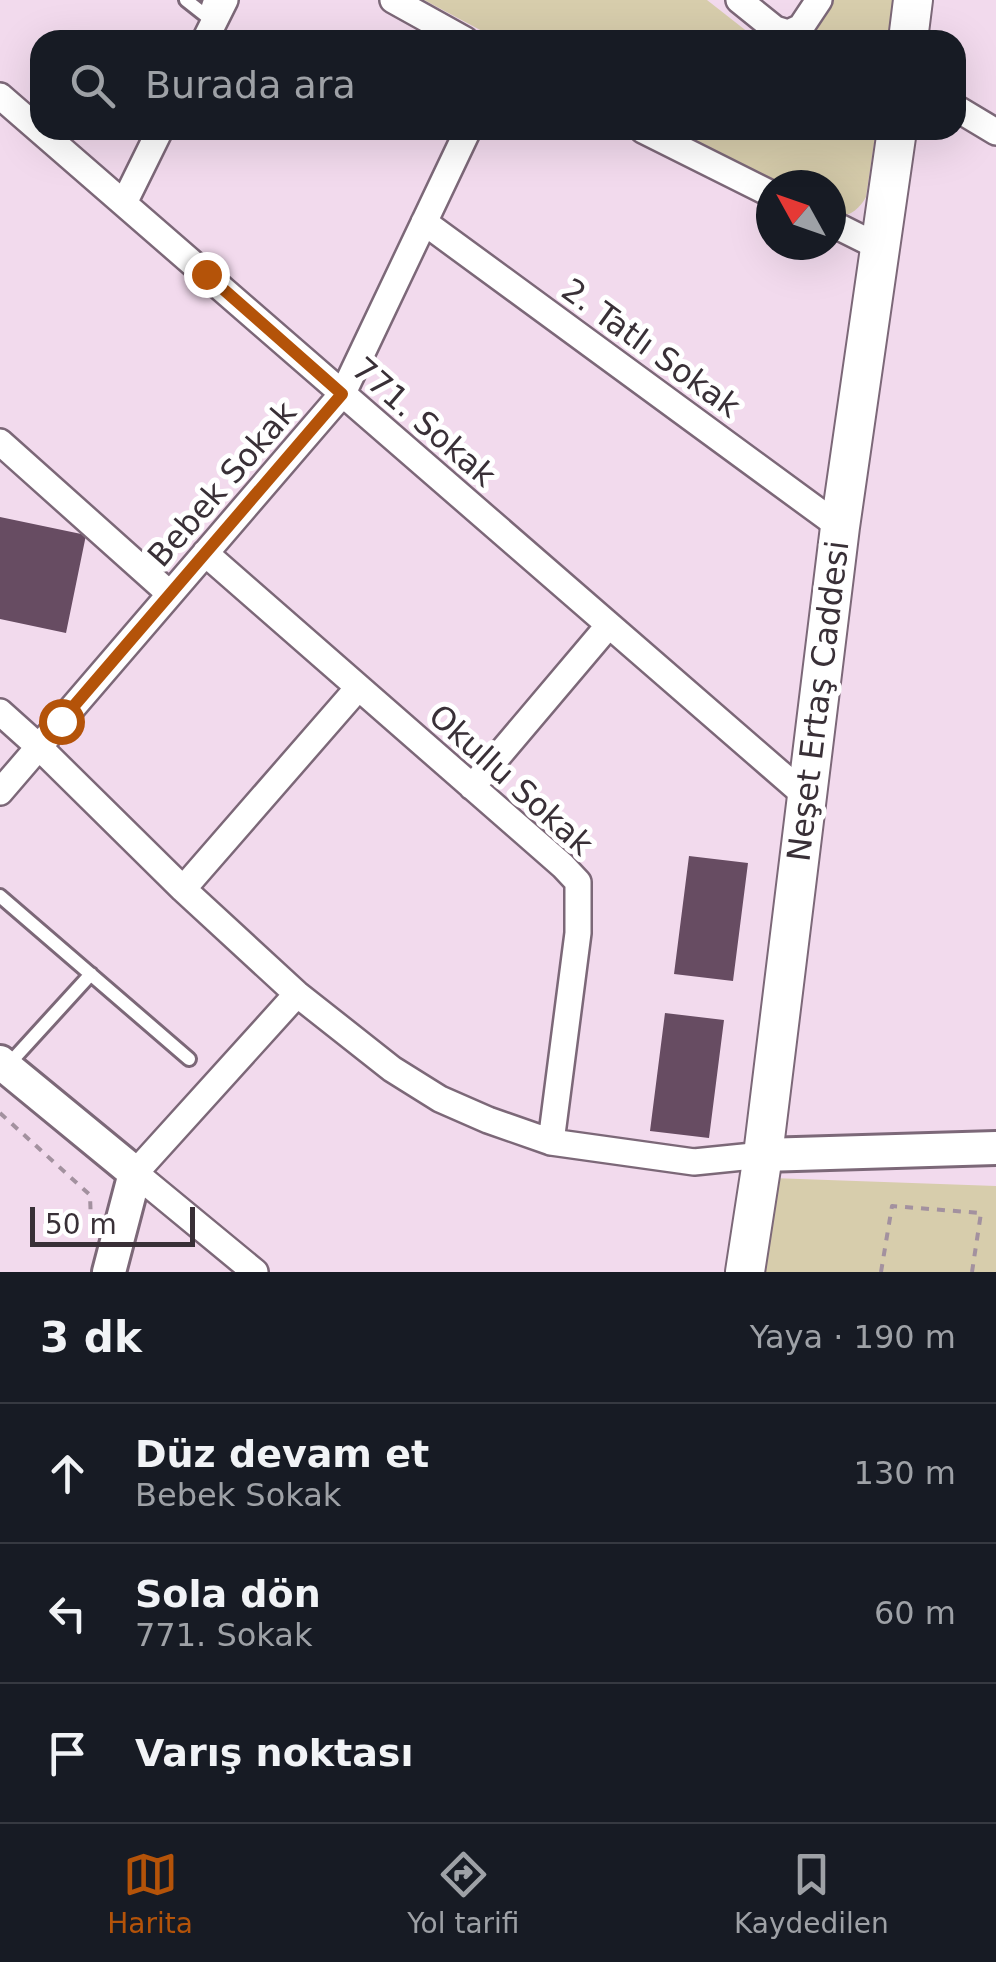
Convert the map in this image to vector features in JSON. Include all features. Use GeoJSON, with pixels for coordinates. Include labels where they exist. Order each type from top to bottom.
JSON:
{"type":"FeatureCollection","features":[{"type":"Feature","properties":{"kind":"main road"},"geometry":{"type":"LineString","coordinates":[[909,30],[913,0]]}},
{"type":"Feature","properties":{"kind":"main road","name":"Neşet Ertaş Caddesi"},"geometry":{"type":"LineString","coordinates":[[745,1272],[763,1155],[840,526],[896,140]]}},
{"type":"Feature","properties":{"kind":"street"},"geometry":{"type":"LineString","coordinates":[[210,30],[225,0]]}},
{"type":"Feature","properties":{"kind":"street"},"geometry":{"type":"LineString","coordinates":[[394,0],[447,30]]}},
{"type":"Feature","properties":{"kind":"street"},"geometry":{"type":"LineString","coordinates":[[739,0],[778,30]]}},
{"type":"Feature","properties":{"kind":"street"},"geometry":{"type":"LineString","coordinates":[[794,30],[801,27],[818,0]]}},
{"type":"Feature","properties":{"kind":"street","name":"771. Sokak"},"geometry":{"type":"LineString","coordinates":[[0,96],[30,122]]}},
{"type":"Feature","properties":{"kind":"street"},"geometry":{"type":"LineString","coordinates":[[966,114],[996,132]]}},
{"type":"Feature","properties":{"kind":"street","name":"771. Sokak"},"geometry":{"type":"LineString","coordinates":[[51,140],[806,796]]}},
{"type":"Feature","properties":{"kind":"street"},"geometry":{"type":"LineString","coordinates":[[124,203],[155,140]]}},
{"type":"Feature","properties":{"kind":"street","name":"Bebek Sokak"},"geometry":{"type":"LineString","coordinates":[[0,792],[342,394],[463,140]]}},
{"type":"Feature","properties":{"kind":"street"},"geometry":{"type":"LineString","coordinates":[[662,140],[756,187]]}},
{"type":"Feature","properties":{"kind":"street","name":"2. Tatlı Sokak"},"geometry":{"type":"LineString","coordinates":[[424,222],[840,526]]}},
{"type":"Feature","properties":{"kind":"street"},"geometry":{"type":"LineString","coordinates":[[846,230],[881,248]]}},
{"type":"Feature","properties":{"kind":"street"},"geometry":{"type":"LineString","coordinates":[[0,442],[170,594]]}},
{"type":"Feature","properties":{"kind":"street","name":"Okullu Sokak"},"geometry":{"type":"LineString","coordinates":[[205,554],[578,882],[578,933],[551,1142]]}},
{"type":"Feature","properties":{"kind":"street"},"geometry":{"type":"LineString","coordinates":[[472,787],[609,625]]}},
{"type":"Feature","properties":{"kind":"street"},"geometry":{"type":"LineString","coordinates":[[183,889],[358,688]]}},
{"type":"Feature","properties":{"kind":"street"},"geometry":{"type":"LineString","coordinates":[[0,712],[297,994],[392,1068],[440,1099],[551,1142],[694,1162],[763,1155],[996,1148]]}},
{"type":"Feature","properties":{"kind":"street"},"geometry":{"type":"LineString","coordinates":[[108,1272],[134,1173],[297,994]]}},
{"type":"Feature","properties":{"kind":"street"},"geometry":{"type":"LineString","coordinates":[[3,1065],[255,1272]]}},
{"type":"Feature","properties":{"kind":"lane"},"geometry":{"type":"LineString","coordinates":[[186,0],[205,15],[210,0]]}},
{"type":"Feature","properties":{"kind":"lane"},"geometry":{"type":"LineString","coordinates":[[0,896],[189,1059]]}},
{"type":"Feature","properties":{"kind":"lane"},"geometry":{"type":"LineString","coordinates":[[3,1065],[90,974]]}},
{"type":"Feature","properties":{"kind":"path"},"geometry":{"type":"LineString","coordinates":[[0,1113],[90,1195],[88,1240]]}},
{"type":"Feature","properties":{"kind":"path"},"geometry":{"type":"LineString","coordinates":[[881,1272],[892,1206],[981,1213],[972,1272]]}},
{"type":"Feature","properties":{"kind":"shaded area"},"geometry":{"type":"Polygon","coordinates":[[[424,0],[707,0],[745,30],[480,30],[424,0]]]}},
{"type":"Feature","properties":{"kind":"shaded area"},"geometry":{"type":"Polygon","coordinates":[[[834,0],[896,0],[892,30],[816,30],[834,0]]]}},
{"type":"Feature","properties":{"kind":"shaded area"},"geometry":{"type":"Polygon","coordinates":[[[686,140],[875,140],[866,197],[846,215],[846,170],[756,170],[756,177],[686,140]]]}},
{"type":"Feature","properties":{"kind":"shaded area"},"geometry":{"type":"Polygon","coordinates":[[[772,1178],[996,1186],[996,1272],[759,1272],[772,1178]]]}},
{"type":"Feature","properties":{"kind":"building"},"geometry":{"type":"Polygon","coordinates":[[[0,517],[86,535],[66,633],[0,619],[0,517]]]}},
{"type":"Feature","properties":{"kind":"building"},"geometry":{"type":"Polygon","coordinates":[[[689,856],[748,863],[733,981],[674,974],[689,856]]]}},
{"type":"Feature","properties":{"kind":"building"},"geometry":{"type":"Polygon","coordinates":[[[665,1013],[724,1020],[709,1138],[650,1131],[665,1013]]]}},
{"type":"Feature","properties":{"kind":"route"},"geometry":{"type":"LineString","coordinates":[[61,721],[342,394],[206,274]]}}]}
